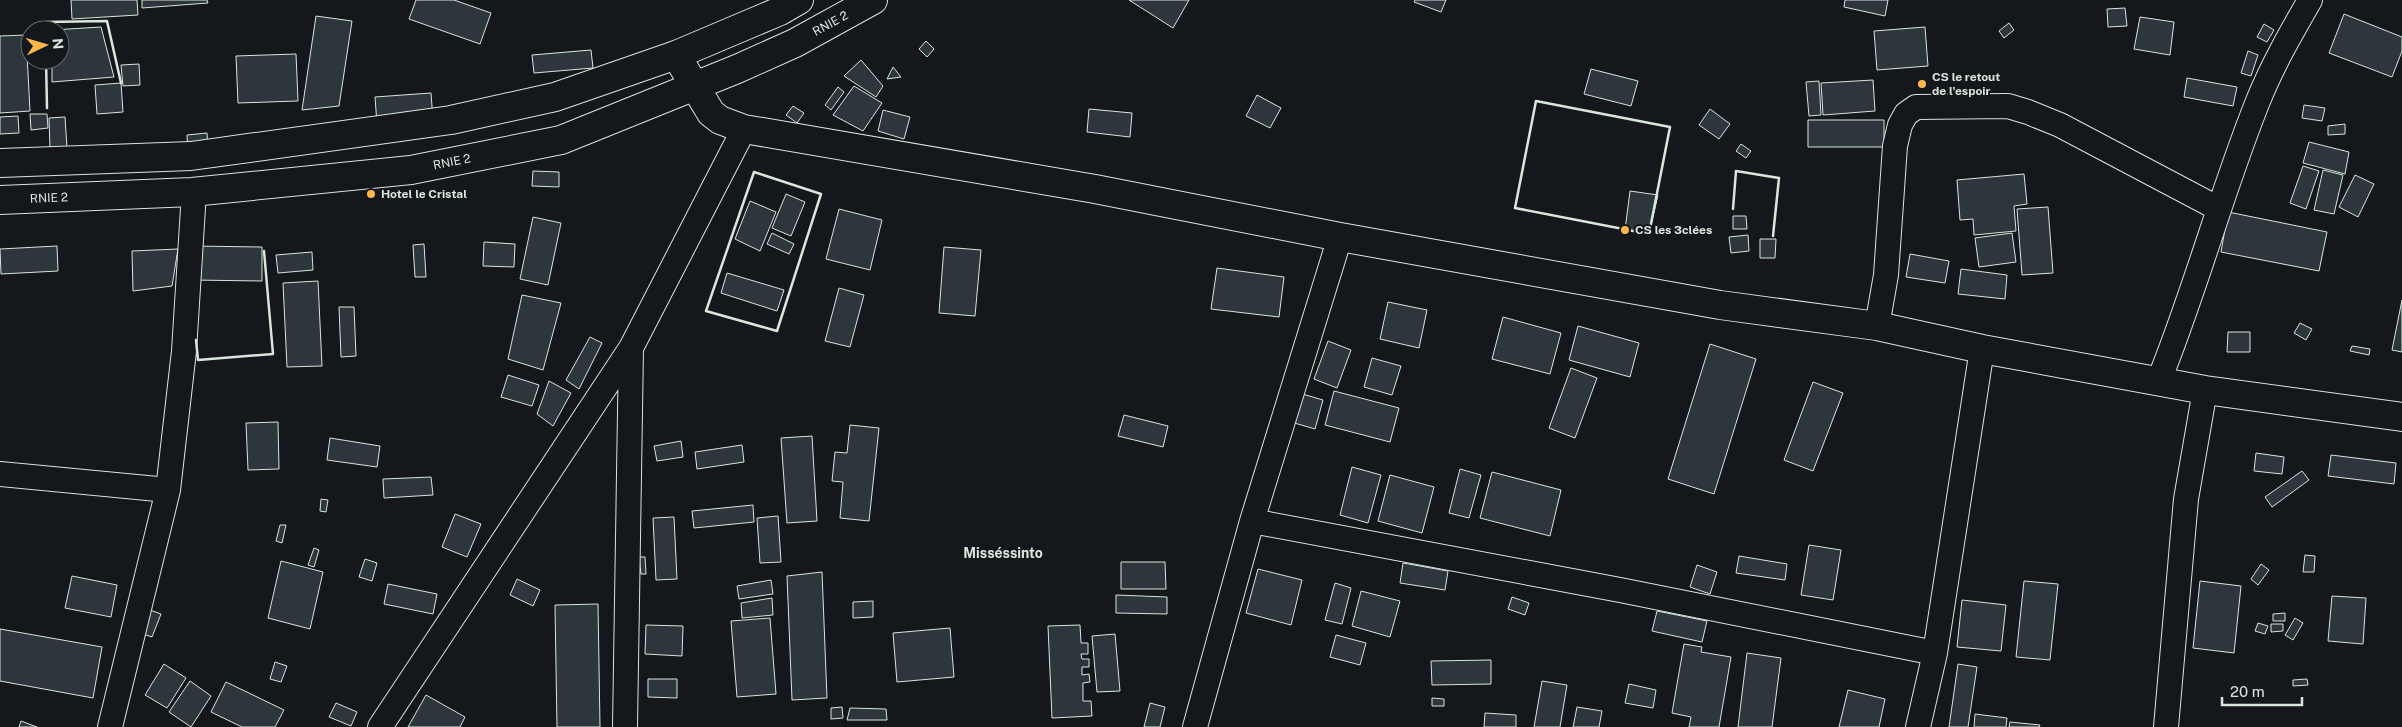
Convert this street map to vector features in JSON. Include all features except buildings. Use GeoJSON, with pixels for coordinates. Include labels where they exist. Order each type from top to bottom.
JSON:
{"type":"FeatureCollection","features":[{"type":"Feature","properties":{"kind":"main road"},"geometry":{"type":"LineString","coordinates":[[0,163],[191,156],[452,120],[555,97],[676,55],[780,11],[799,0]]}},
{"type":"Feature","properties":{"kind":"main road","name":"RNIE 2"},"geometry":{"type":"LineString","coordinates":[[0,200],[192,192],[411,170],[561,140],[694,87],[795,43],[872,0]]}},
{"type":"Feature","properties":{"kind":"main road"},"geometry":{"type":"LineString","coordinates":[[676,55],[711,113],[720,120],[744,129],[1095,188],[1340,237],[1720,305],[1877,326],[1982,349],[2159,380],[2205,390],[2402,417]]}},
{"type":"Feature","properties":{"kind":"street"},"geometry":{"type":"LineString","coordinates":[[2159,380],[2181,326],[2219,209],[2266,81],[2310,0]]}},
{"type":"Feature","properties":{"kind":"street"},"geometry":{"type":"LineString","coordinates":[[1877,326],[1886,275],[1895,146],[1900,125],[1906,114],[1916,107],[2008,106],[2028,112],[2060,125],[2219,209]]}},
{"type":"Feature","properties":{"kind":"street"},"geometry":{"type":"LineString","coordinates":[[380,727],[631,348],[744,129]]}},
{"type":"Feature","properties":{"kind":"street"},"geometry":{"type":"LineString","coordinates":[[110,727],[168,490],[184,351],[192,192]]}},
{"type":"Feature","properties":{"kind":"street"},"geometry":{"type":"LineString","coordinates":[[1195,727],[1252,521],[1340,237]]}},
{"type":"Feature","properties":{"kind":"street"},"geometry":{"type":"LineString","coordinates":[[631,348],[625,727],[641,727]]}},
{"type":"Feature","properties":{"kind":"street"},"geometry":{"type":"LineString","coordinates":[[1918,727],[1935,654],[1982,349]]}},
{"type":"Feature","properties":{"kind":"street"},"geometry":{"type":"LineString","coordinates":[[2166,727],[2186,499],[2205,390]]}},
{"type":"Feature","properties":{"kind":"street"},"geometry":{"type":"LineString","coordinates":[[0,474],[168,490]]}},
{"type":"Feature","properties":{"kind":"street"},"geometry":{"type":"LineString","coordinates":[[1252,521],[1620,590],[1935,654]]}},
{"type":"Feature","properties":{"kind":"wall"},"geometry":{"type":"LineString","coordinates":[[70,22],[107,21],[121,83]]}},
{"type":"Feature","properties":{"kind":"wall"},"geometry":{"type":"LineString","coordinates":[[46,70],[47,108]]}},
{"type":"Feature","properties":{"kind":"wall"},"geometry":{"type":"LineString","coordinates":[[1536,101],[1670,127],[1649,234],[1515,208],[1536,101]]}},
{"type":"Feature","properties":{"kind":"wall"},"geometry":{"type":"LineString","coordinates":[[1733,209],[1736,171],[1779,178],[1773,236]]}},
{"type":"Feature","properties":{"kind":"wall"},"geometry":{"type":"LineString","coordinates":[[754,172],[821,194],[777,331],[706,311],[754,172]]}},
{"type":"Feature","properties":{"kind":"wall"},"geometry":{"type":"LineString","coordinates":[[196,340],[198,360],[273,354],[264,251]]}},
{"type":"Feature","properties":{"kind":"place","name":"CS le retout de l'espoir"},"geometry":{"type":"Point","coordinates":[1922,84]}},
{"type":"Feature","properties":{"kind":"place","name":"Hotel le Cristal"},"geometry":{"type":"Point","coordinates":[371,194]}},
{"type":"Feature","properties":{"kind":"place","name":"CS les 3clées"},"geometry":{"type":"Point","coordinates":[1625,230]}},
{"type":"Feature","properties":{"kind":"district","name":"Misséssinto"},"geometry":{"type":"Point","coordinates":[1003,553]}}]}
